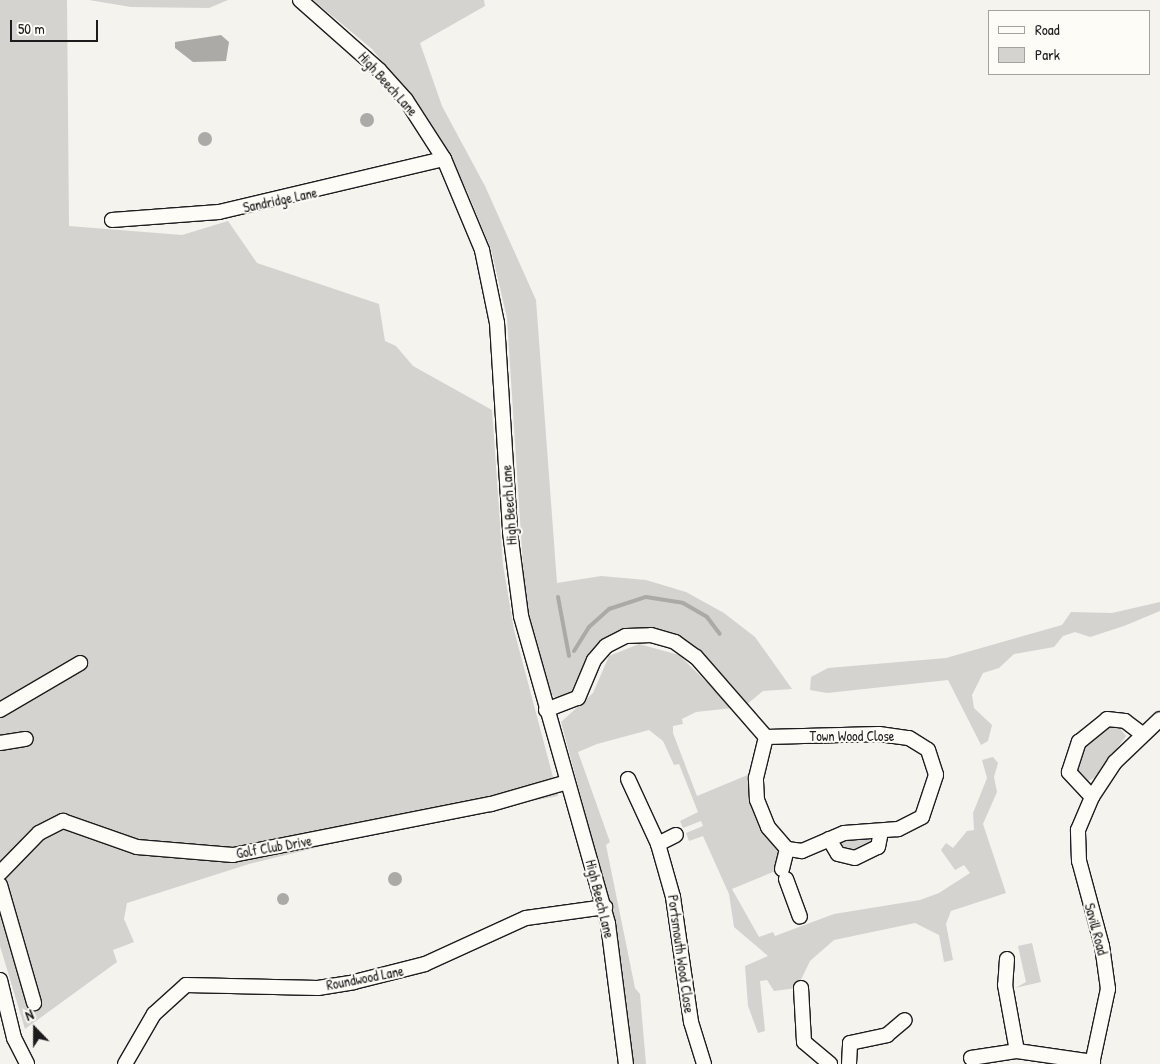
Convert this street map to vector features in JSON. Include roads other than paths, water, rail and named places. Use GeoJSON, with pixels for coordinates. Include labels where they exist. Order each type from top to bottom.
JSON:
{"type":"FeatureCollection","features":[{"type":"Feature","properties":{"kind":"street","name":"High Beech Lane"},"geometry":{"type":"LineString","coordinates":[[300,0],[379,70],[406,100],[444,159],[472,221],[493,301],[516,590],[546,710],[605,907],[626,1064]]}},
{"type":"Feature","properties":{"kind":"street","name":"Sandridge Lane"},"geometry":{"type":"LineString","coordinates":[[112,220],[219,212],[444,159]]}},
{"type":"Feature","properties":{"kind":"street"},"geometry":{"type":"LineString","coordinates":[[546,710],[578,698],[594,660],[606,646],[626,636],[651,635],[675,642],[696,657],[766,738],[756,778],[757,800],[768,827],[787,849],[784,874],[800,917]]}},
{"type":"Feature","properties":{"kind":"street"},"geometry":{"type":"LineString","coordinates":[[0,710],[80,663]]}},
{"type":"Feature","properties":{"kind":"street"},"geometry":{"type":"LineString","coordinates":[[1092,797],[1069,772],[1079,742],[1107,719],[1125,721],[1141,733]]}},
{"type":"Feature","properties":{"kind":"street","name":"Savill Road"},"geometry":{"type":"LineString","coordinates":[[1093,1063],[1106,1009],[1106,969],[1077,845],[1092,797],[1141,733],[1160,719]]}},
{"type":"Feature","properties":{"kind":"street","name":"Town Wood Close"},"geometry":{"type":"LineString","coordinates":[[766,738],[897,734],[923,744],[936,775],[930,804],[911,824],[829,839],[802,851],[787,849]]}},
{"type":"Feature","properties":{"kind":"street"},"geometry":{"type":"LineString","coordinates":[[0,743],[26,739]]}},
{"type":"Feature","properties":{"kind":"street","name":"Portsmouth Wood Close"},"geometry":{"type":"LineString","coordinates":[[628,779],[658,844],[674,897],[691,1022],[704,1064]]}},
{"type":"Feature","properties":{"kind":"street","name":"Golf Club Drive"},"geometry":{"type":"LineString","coordinates":[[0,873],[39,834],[64,821],[75,822],[129,845],[233,855],[491,804],[567,782]]}},
{"type":"Feature","properties":{"kind":"street"},"geometry":{"type":"LineString","coordinates":[[829,839],[838,854],[855,858],[878,847],[881,831]]}},
{"type":"Feature","properties":{"kind":"street"},"geometry":{"type":"LineString","coordinates":[[658,844],[676,835]]}},
{"type":"Feature","properties":{"kind":"street"},"geometry":{"type":"LineString","coordinates":[[0,885],[34,1003]]}},
{"type":"Feature","properties":{"kind":"street","name":"Roundwood Lane"},"geometry":{"type":"LineString","coordinates":[[124,1064],[154,1014],[186,985],[318,988],[354,982],[426,964],[520,919],[605,907]]}},
{"type":"Feature","properties":{"kind":"street"},"geometry":{"type":"LineString","coordinates":[[1006,959],[1005,985],[1017,1051]]}},
{"type":"Feature","properties":{"kind":"street"},"geometry":{"type":"LineString","coordinates":[[0,980],[14,1038],[27,1064]]}},
{"type":"Feature","properties":{"kind":"street"},"geometry":{"type":"LineString","coordinates":[[802,988],[804,1042],[830,1064]]}},
{"type":"Feature","properties":{"kind":"street"},"geometry":{"type":"LineString","coordinates":[[849,1064],[850,1043],[886,1035],[905,1020]]}},
{"type":"Feature","properties":{"kind":"street"},"geometry":{"type":"LineString","coordinates":[[971,1058],[1017,1051],[1093,1063]]}},
{"type":"Feature","properties":{"kind":"waterway"},"geometry":{"type":"LineString","coordinates":[[558,597],[569,656]]}},
{"type":"Feature","properties":{"kind":"waterway"},"geometry":{"type":"LineString","coordinates":[[574,651],[589,627],[609,609],[646,597],[683,603],[707,617],[720,634]]}}]}
